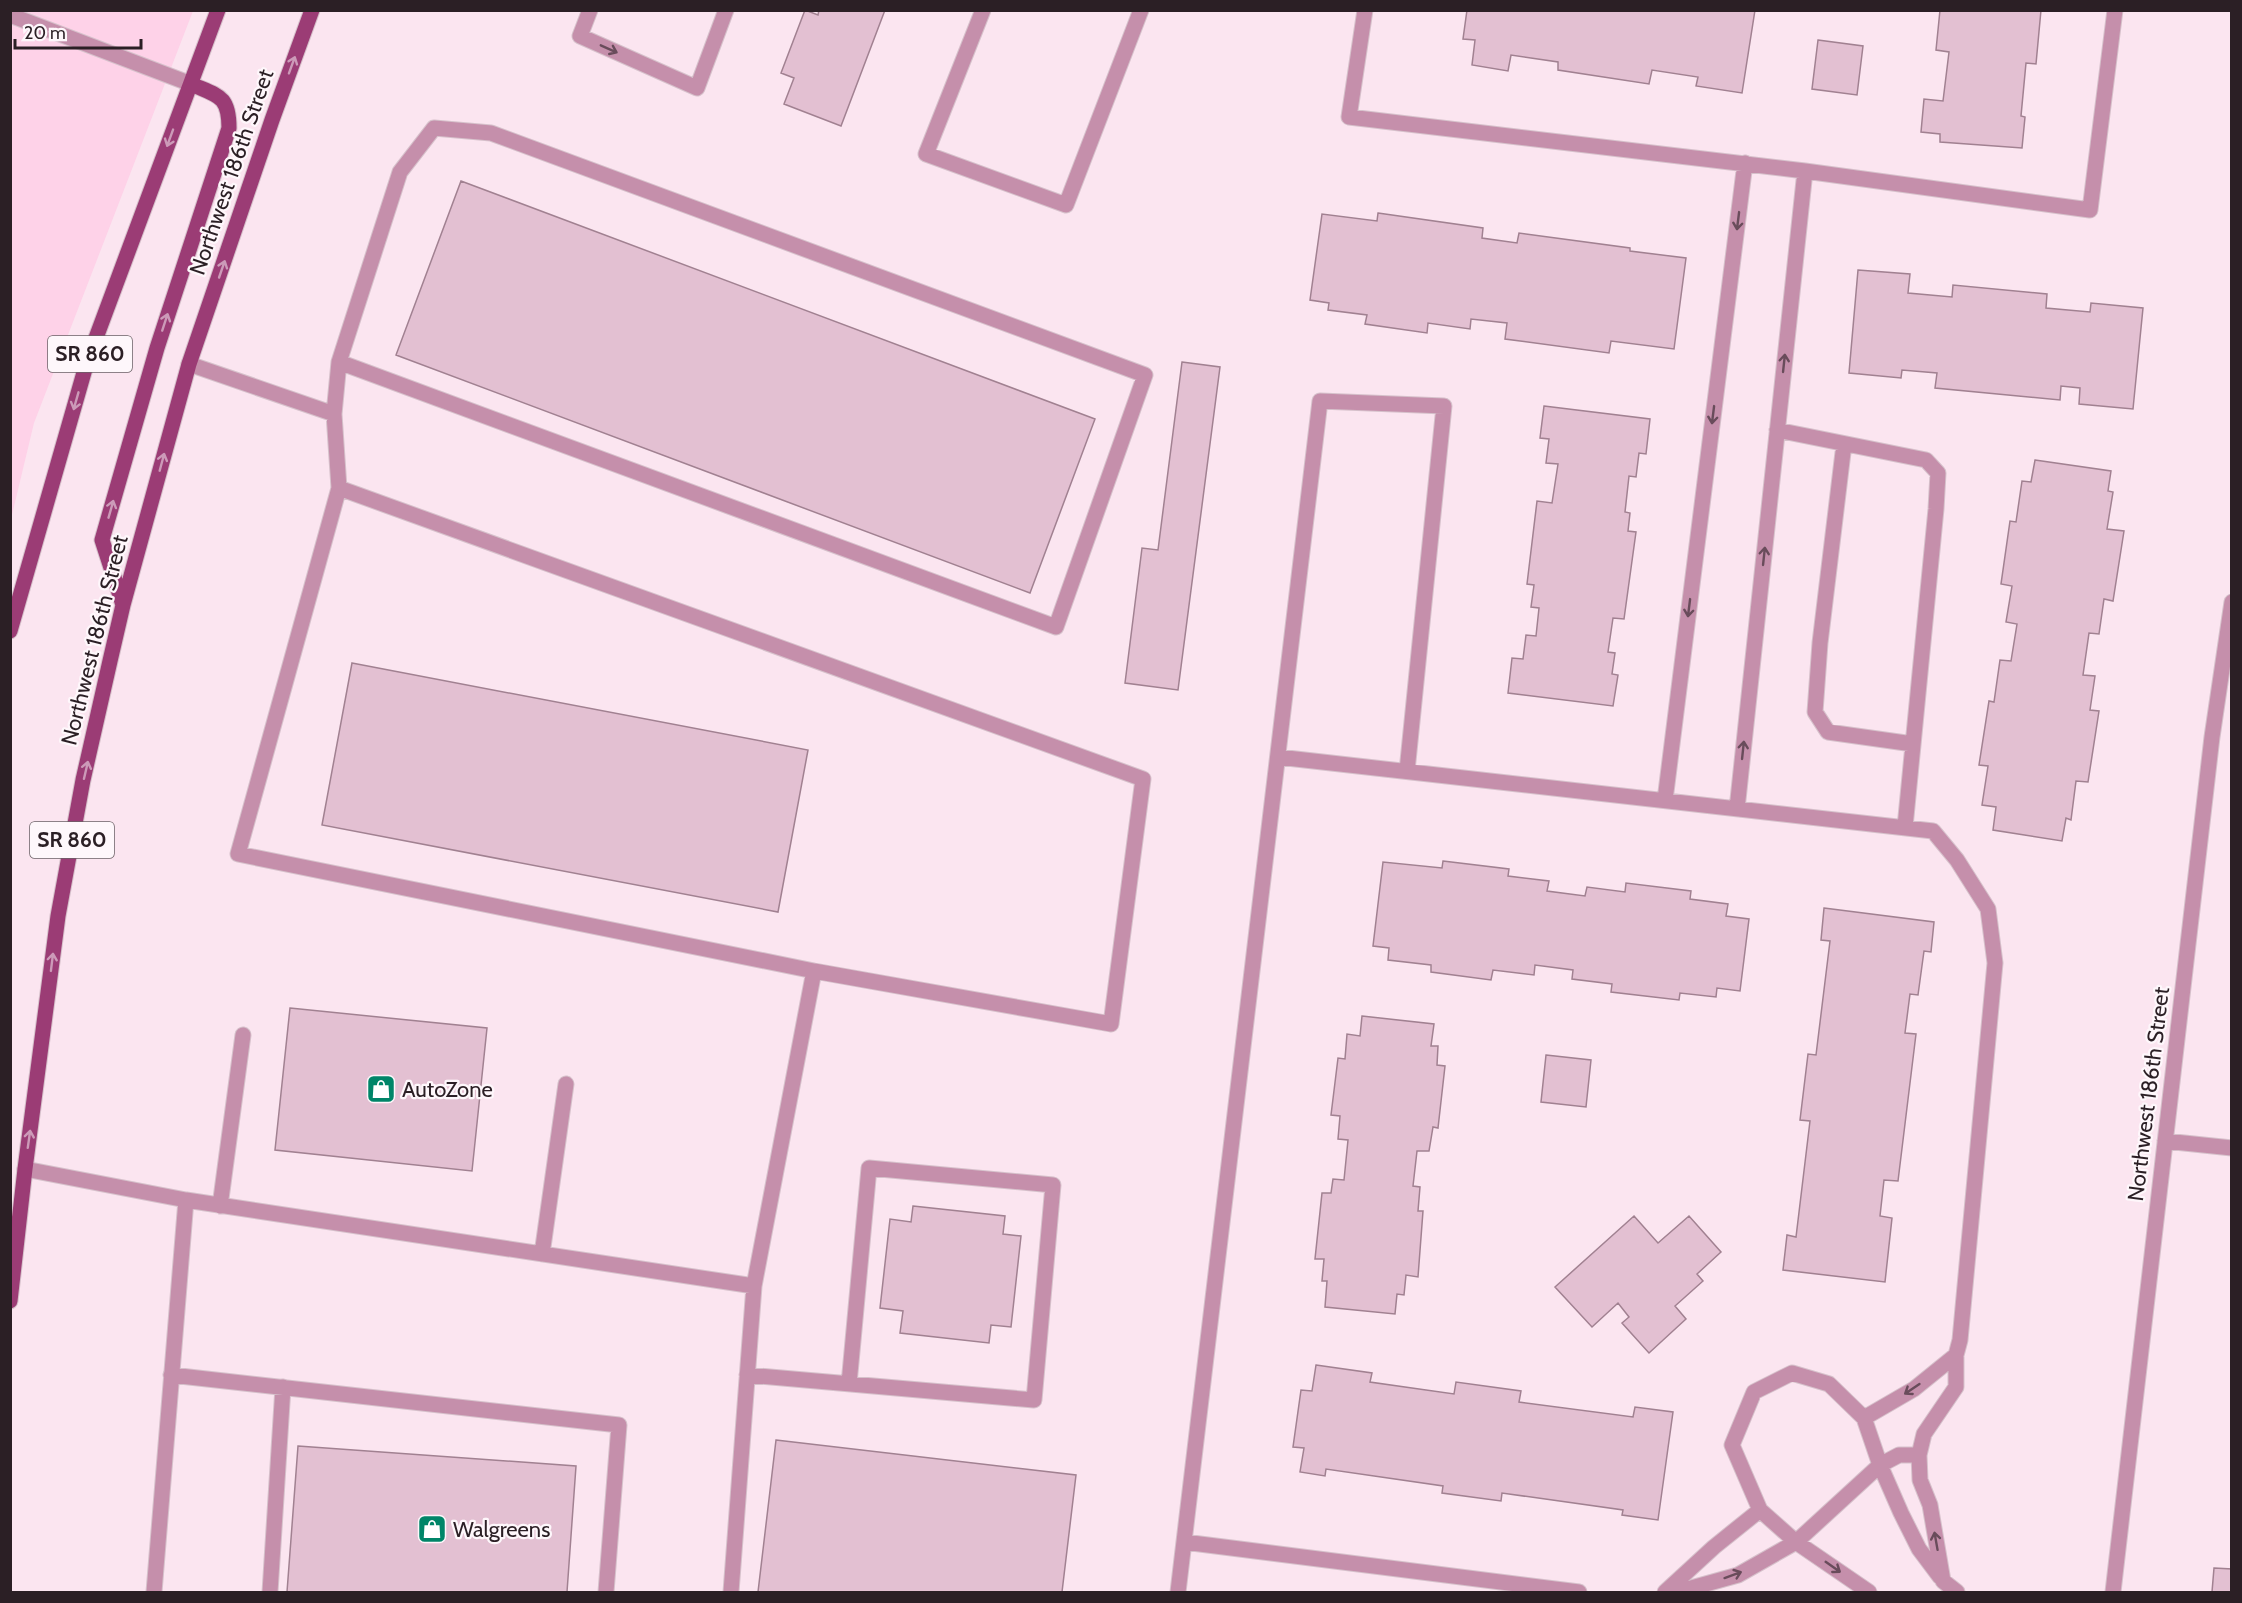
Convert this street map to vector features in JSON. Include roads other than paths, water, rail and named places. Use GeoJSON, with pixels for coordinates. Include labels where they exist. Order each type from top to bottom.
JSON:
{"type":"FeatureCollection","features":[{"type":"Feature","properties":{"kind":"main road","name":"SR 860"},"geometry":{"type":"LineString","coordinates":[[10,632],[87,362],[218,10]]}},
{"type":"Feature","properties":{"kind":"main road","name":"Northwest 186th Street"},"geometry":{"type":"LineString","coordinates":[[10,1301],[58,916],[83,780],[123,605],[189,364],[312,10]]}},
{"type":"Feature","properties":{"kind":"main road"},"geometry":{"type":"LineString","coordinates":[[123,605],[102,540],[157,348],[230,128],[230,111],[221,98],[191,84]]}},
{"type":"Feature","properties":{"kind":"street"},"geometry":{"type":"LineString","coordinates":[[590,10],[580,36],[697,88],[726,10]]}},
{"type":"Feature","properties":{"kind":"street"},"geometry":{"type":"LineString","coordinates":[[983,10],[927,154],[1066,205],[1141,10]]}},
{"type":"Feature","properties":{"kind":"street"},"geometry":{"type":"LineString","coordinates":[[1365,10],[1349,117],[1745,163],[2090,210],[2115,10]]}},
{"type":"Feature","properties":{"kind":"street"},"geometry":{"type":"LineString","coordinates":[[10,15],[191,84]]}},
{"type":"Feature","properties":{"kind":"street"},"geometry":{"type":"LineString","coordinates":[[339,362],[1056,627],[1145,375],[491,133],[434,128],[400,172],[339,362],[334,414],[339,488],[238,854],[814,971],[1111,1024],[1143,780],[339,488]]}},
{"type":"Feature","properties":{"kind":"street"},"geometry":{"type":"LineString","coordinates":[[1665,800],[1745,163]]}},
{"type":"Feature","properties":{"kind":"street"},"geometry":{"type":"LineString","coordinates":[[1737,808],[1805,171]]}},
{"type":"Feature","properties":{"kind":"street"},"geometry":{"type":"LineString","coordinates":[[189,364],[334,414]]}},
{"type":"Feature","properties":{"kind":"street"},"geometry":{"type":"LineString","coordinates":[[1178,1593],[1320,401],[1444,406],[1407,771]]}},
{"type":"Feature","properties":{"kind":"street"},"geometry":{"type":"LineString","coordinates":[[1777,430],[1926,460],[1938,473],[1905,827]]}},
{"type":"Feature","properties":{"kind":"street"},"geometry":{"type":"LineString","coordinates":[[1844,444],[1820,643],[1815,712],[1828,732],[1913,744]]}},
{"type":"Feature","properties":{"kind":"street","name":"Northwest 186th Street"},"geometry":{"type":"LineString","coordinates":[[2113,1593],[2212,737],[2232,602]]}},
{"type":"Feature","properties":{"kind":"street"},"geometry":{"type":"LineString","coordinates":[[1278,757],[1933,831],[1958,860],[1988,909],[1995,963],[1960,1340],[1956,1355],[1956,1387],[1924,1434],[1919,1455],[1920,1480],[1930,1505],[1943,1581]]}},
{"type":"Feature","properties":{"kind":"street"},"geometry":{"type":"LineString","coordinates":[[731,1593],[754,1286],[814,971]]}},
{"type":"Feature","properties":{"kind":"street"},"geometry":{"type":"LineString","coordinates":[[220,1206],[243,1035]]}},
{"type":"Feature","properties":{"kind":"street"},"geometry":{"type":"LineString","coordinates":[[542,1254],[566,1084]]}},
{"type":"Feature","properties":{"kind":"street"},"geometry":{"type":"LineString","coordinates":[[2166,1142],[2232,1148]]}},
{"type":"Feature","properties":{"kind":"street"},"geometry":{"type":"LineString","coordinates":[[25,1168],[220,1206],[754,1286]]}},
{"type":"Feature","properties":{"kind":"street"},"geometry":{"type":"LineString","coordinates":[[747,1375],[849,1384],[1034,1400],[1053,1185],[870,1168],[849,1384]]}},
{"type":"Feature","properties":{"kind":"street"},"geometry":{"type":"LineString","coordinates":[[154,1593],[186,1200]]}},
{"type":"Feature","properties":{"kind":"street"},"geometry":{"type":"LineString","coordinates":[[1864,1418],[1914,1389],[1956,1355]]}},
{"type":"Feature","properties":{"kind":"street"},"geometry":{"type":"LineString","coordinates":[[1869,1593],[1796,1542],[1760,1510],[1732,1445],[1754,1392],[1792,1373],[1829,1384],[1864,1418],[1880,1465],[1919,1549],[1943,1581],[1957,1593]]}},
{"type":"Feature","properties":{"kind":"street"},"geometry":{"type":"LineString","coordinates":[[171,1375],[619,1425],[606,1593]]}},
{"type":"Feature","properties":{"kind":"street"},"geometry":{"type":"LineString","coordinates":[[270,1593],[283,1387]]}},
{"type":"Feature","properties":{"kind":"street"},"geometry":{"type":"LineString","coordinates":[[1677,1593],[1738,1575],[1796,1542],[1880,1465],[1899,1455],[1919,1455]]}},
{"type":"Feature","properties":{"kind":"street"},"geometry":{"type":"LineString","coordinates":[[1665,1593],[1714,1547],[1760,1510]]}},
{"type":"Feature","properties":{"kind":"street"},"geometry":{"type":"LineString","coordinates":[[1184,1542],[1579,1593]]}},
{"type":"Feature","properties":{"kind":"place","name":"AutoZone"},"geometry":{"type":"Point","coordinates":[381,1089]}},
{"type":"Feature","properties":{"kind":"place","name":"Walgreens"},"geometry":{"type":"Point","coordinates":[432,1529]}}]}
